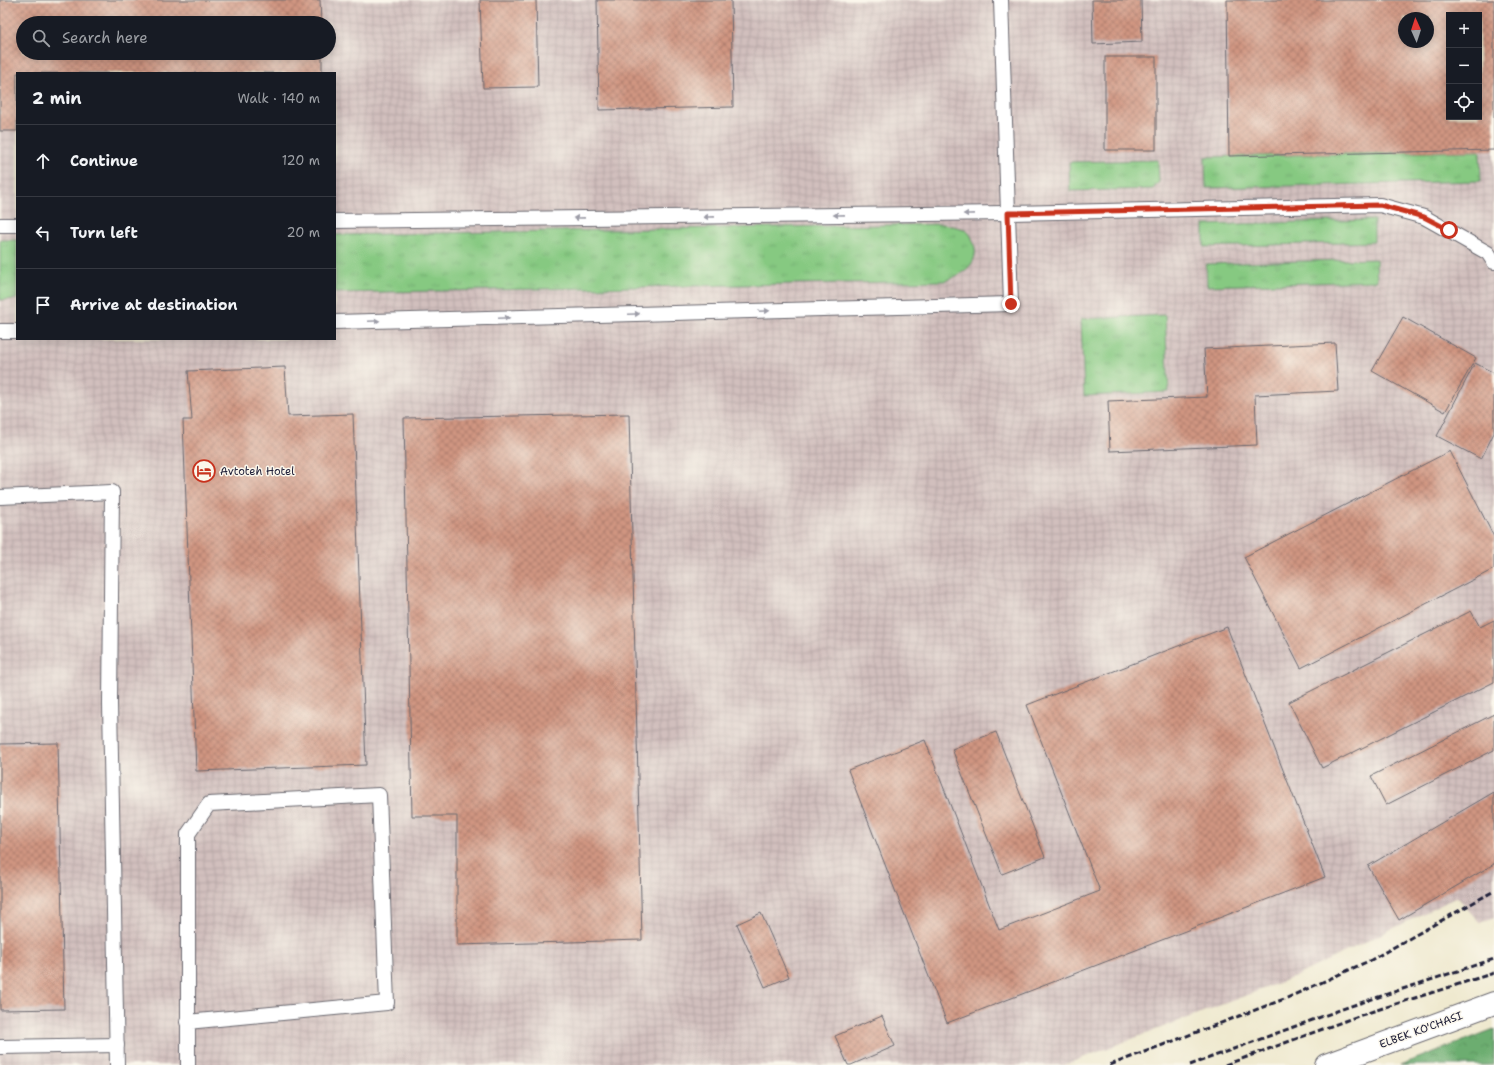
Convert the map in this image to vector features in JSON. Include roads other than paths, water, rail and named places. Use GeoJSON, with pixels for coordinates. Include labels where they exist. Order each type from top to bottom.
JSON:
{"type":"FeatureCollection","features":[{"type":"Feature","properties":{"kind":"main road","name":"ELBEK KO'CHASI"},"geometry":{"type":"LineString","coordinates":[[1326,1065],[1494,1002]]}},
{"type":"Feature","properties":{"kind":"lane"},"geometry":{"type":"LineString","coordinates":[[336,322],[1011,304],[1001,0]]}},
{"type":"Feature","properties":{"kind":"lane"},"geometry":{"type":"LineString","coordinates":[[336,221],[1008,213],[1380,205],[1424,217],[1488,253],[1494,262]]}},
{"type":"Feature","properties":{"kind":"lane"},"geometry":{"type":"LineString","coordinates":[[0,225],[16,225]]}},
{"type":"Feature","properties":{"kind":"lane"},"geometry":{"type":"LineString","coordinates":[[0,332],[16,331]]}},
{"type":"Feature","properties":{"kind":"lane"},"geometry":{"type":"LineString","coordinates":[[0,497],[112,492],[110,704],[117,1065]]}},
{"type":"Feature","properties":{"kind":"lane"},"geometry":{"type":"LineString","coordinates":[[187,1022],[387,1003],[379,795],[209,804],[188,834],[187,1022],[188,1065]]}},
{"type":"Feature","properties":{"kind":"lane"},"geometry":{"type":"LineString","coordinates":[[0,1048],[117,1045]]}},
{"type":"Feature","properties":{"kind":"railway"},"geometry":{"type":"LineString","coordinates":[[1110,1065],[1287,998],[1371,960],[1494,891]]}},
{"type":"Feature","properties":{"kind":"railway"},"geometry":{"type":"LineString","coordinates":[[1190,1065],[1348,1007],[1494,959]]}},
{"type":"Feature","properties":{"kind":"railway"},"geometry":{"type":"LineString","coordinates":[[1225,1065],[1361,1015],[1494,973]]}},
{"type":"Feature","properties":{"kind":"place","name":"Avtoteh Hotel"},"geometry":{"type":"Point","coordinates":[204,471]}}]}
